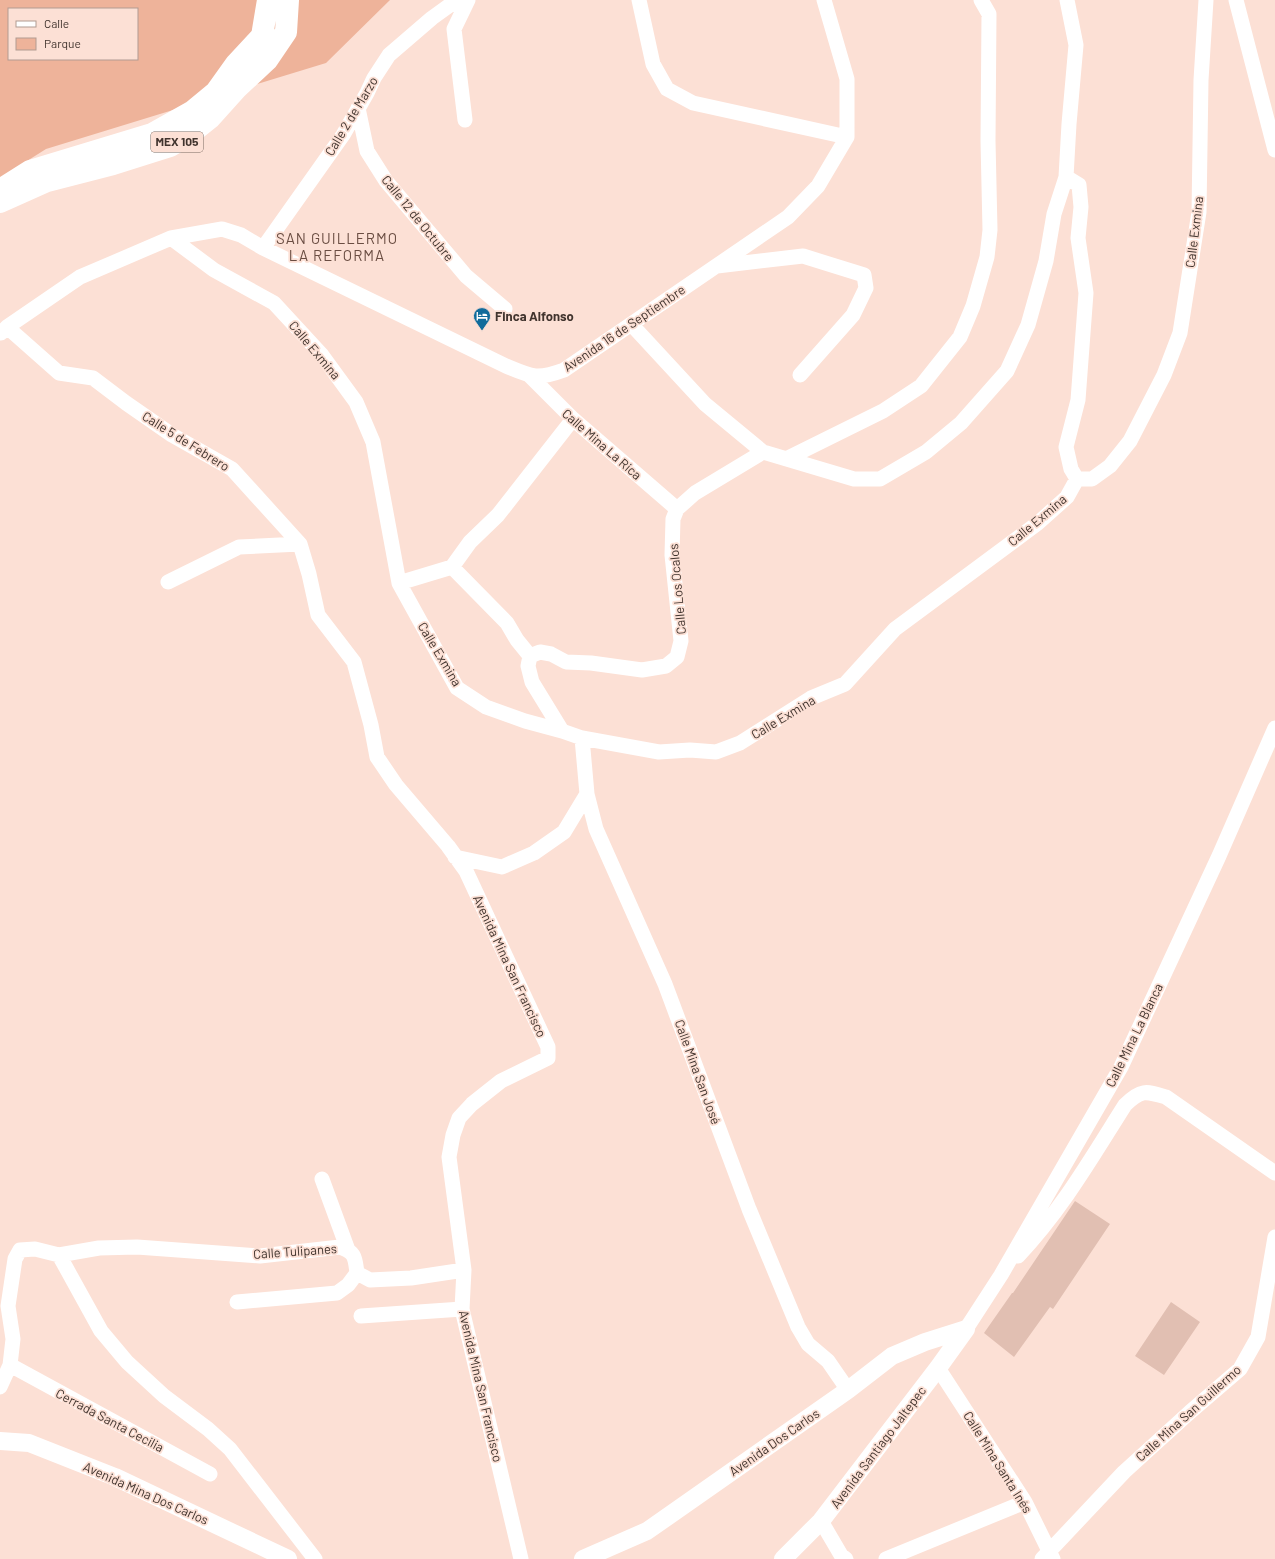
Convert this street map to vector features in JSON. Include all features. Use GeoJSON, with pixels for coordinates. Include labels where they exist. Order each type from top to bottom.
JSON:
{"type":"FeatureCollection","features":[{"type":"Feature","properties":{"kind":"main road","name":"MEX 105"},"geometry":{"type":"LineString","coordinates":[[0,190],[30,171],[152,134],[193,112],[216,92],[236,64],[262,36],[268,0]]}},
{"type":"Feature","properties":{"kind":"main road","name":"MEX 105"},"geometry":{"type":"LineString","coordinates":[[0,202],[47,181],[113,164],[170,146],[190,134],[210,118],[267,60],[286,32],[288,0]]}},
{"type":"Feature","properties":{"kind":"street","name":"Calle 2 de Marzo"},"geometry":{"type":"LineString","coordinates":[[263,248],[343,135],[374,78],[389,55],[432,18],[457,0]]}},
{"type":"Feature","properties":{"kind":"street"},"geometry":{"type":"LineString","coordinates":[[465,120],[454,29],[468,0]]}},
{"type":"Feature","properties":{"kind":"street"},"geometry":{"type":"LineString","coordinates":[[639,0],[653,64],[667,89],[693,103],[847,137],[847,79],[824,0]]}},
{"type":"Feature","properties":{"kind":"street"},"geometry":{"type":"LineString","coordinates":[[786,459],[883,411],[921,386],[960,337],[963,331],[973,306],[986,257],[990,230],[988,141],[989,14],[981,0]]}},
{"type":"Feature","properties":{"kind":"street"},"geometry":{"type":"LineString","coordinates":[[631,324],[705,404],[763,452],[854,479],[880,478],[926,452],[961,422],[1007,370],[1028,325],[1046,261],[1054,214],[1066,177],[1076,45],[1067,0]]}},
{"type":"Feature","properties":{"kind":"street","name":"Calle Exmina"},"geometry":{"type":"LineString","coordinates":[[171,238],[214,270],[274,303],[321,354],[356,402],[373,442],[399,582],[457,688],[486,707],[525,721],[582,738],[659,752],[690,750],[716,752],[740,743],[811,698],[845,684],[896,629],[1038,523],[1067,497],[1077,480],[1092,479],[1110,466],[1130,440],[1164,374],[1180,333],[1198,212],[1201,80],[1206,0]]}},
{"type":"Feature","properties":{"kind":"street"},"geometry":{"type":"LineString","coordinates":[[1236,0],[1275,150]]}},
{"type":"Feature","properties":{"kind":"street","name":"Calle 12 de Octubre"},"geometry":{"type":"LineString","coordinates":[[358,108],[367,151],[386,181],[466,276],[505,309]]}},
{"type":"Feature","properties":{"kind":"street","name":"Avenida 16 de Septiembre"},"geometry":{"type":"LineString","coordinates":[[4,330],[80,277],[171,238],[222,229],[241,235],[263,248],[506,366],[530,376],[549,376],[564,370],[788,217],[818,186],[847,137]]}},
{"type":"Feature","properties":{"kind":"street"},"geometry":{"type":"LineString","coordinates":[[1066,177],[1079,185],[1081,207],[1078,238],[1086,293],[1078,400],[1066,447],[1071,469],[1077,480]]}},
{"type":"Feature","properties":{"kind":"street"},"geometry":{"type":"LineString","coordinates":[[715,266],[803,256],[864,276],[866,288],[853,315],[800,375]]}},
{"type":"Feature","properties":{"kind":"street","name":"Calle 5 de Febrero"},"geometry":{"type":"LineString","coordinates":[[4,330],[59,373],[93,378],[172,435],[232,469],[300,544],[309,574],[318,615],[354,662],[371,725],[377,757]]}},
{"type":"Feature","properties":{"kind":"street","name":"Calle Mina La Rica"},"geometry":{"type":"LineString","coordinates":[[530,376],[572,419],[677,509]]}},
{"type":"Feature","properties":{"kind":"street"},"geometry":{"type":"LineString","coordinates":[[399,582],[452,567],[470,542],[498,515],[572,419]]}},
{"type":"Feature","properties":{"kind":"street"},"geometry":{"type":"LineString","coordinates":[[677,509],[695,493],[763,452]]}},
{"type":"Feature","properties":{"kind":"street","name":"Calle Los Ocalos"},"geometry":{"type":"LineString","coordinates":[[530,656],[540,652],[551,654],[566,662],[591,663],[642,670],[666,666],[677,657],[681,641],[672,555],[673,519],[677,509]]}},
{"type":"Feature","properties":{"kind":"street"},"geometry":{"type":"LineString","coordinates":[[168,582],[239,548],[300,544]]}},
{"type":"Feature","properties":{"kind":"street"},"geometry":{"type":"LineString","coordinates":[[452,567],[507,623],[517,640],[530,656],[528,666],[532,682],[562,731]]}},
{"type":"Feature","properties":{"kind":"street","name":"Calle Mina La Blanca"},"geometry":{"type":"LineString","coordinates":[[966,1329],[1001,1275],[1121,1067],[1216,863],[1275,728]]}},
{"type":"Feature","properties":{"kind":"street","name":"Calle Mina San José"},"geometry":{"type":"LineString","coordinates":[[582,738],[586,794],[596,829],[665,984],[749,1209],[798,1327],[808,1344],[828,1361],[848,1390]]}},
{"type":"Feature","properties":{"kind":"street","name":"Avenida Mina San Francisco"},"geometry":{"type":"LineString","coordinates":[[377,757],[396,785],[448,846],[455,858],[466,871],[548,1047],[548,1058],[501,1081],[472,1104],[460,1118],[453,1135],[449,1158],[464,1270],[462,1308],[521,1559]]}},
{"type":"Feature","properties":{"kind":"street"},"geometry":{"type":"LineString","coordinates":[[455,858],[502,867],[534,853],[564,832],[586,794]]}},
{"type":"Feature","properties":{"kind":"street"},"geometry":{"type":"LineString","coordinates":[[1001,1275],[1034,1239],[1071,1190],[1125,1105],[1136,1094],[1149,1092],[1166,1097],[1275,1173]]}},
{"type":"Feature","properties":{"kind":"street"},"geometry":{"type":"LineString","coordinates":[[322,1179],[348,1250]]}},
{"type":"Feature","properties":{"kind":"street","name":"Calle Mina San Guillermo"},"geometry":{"type":"LineString","coordinates":[[1048,1556],[1124,1472],[1240,1369],[1258,1337],[1275,1237]]}},
{"type":"Feature","properties":{"kind":"street","name":"Calle Tulipanes"},"geometry":{"type":"LineString","coordinates":[[59,1255],[99,1248],[137,1247],[260,1256],[340,1247],[348,1250],[355,1258],[357,1273]]}},
{"type":"Feature","properties":{"kind":"street"},"geometry":{"type":"LineString","coordinates":[[0,1387],[10,1365],[13,1339],[8,1306],[15,1259],[20,1250],[35,1249],[59,1255],[101,1331],[127,1362],[164,1396],[208,1429],[230,1449],[315,1559]]}},
{"type":"Feature","properties":{"kind":"street"},"geometry":{"type":"LineString","coordinates":[[237,1302],[337,1293],[348,1285],[357,1273],[370,1280],[411,1278],[464,1270]]}},
{"type":"Feature","properties":{"kind":"street"},"geometry":{"type":"LineString","coordinates":[[361,1316],[462,1308]]}},
{"type":"Feature","properties":{"kind":"street","name":"Avenida Dos Carlos"},"geometry":{"type":"LineString","coordinates":[[583,1559],[647,1531],[848,1390],[892,1356],[925,1342],[966,1329]]}},
{"type":"Feature","properties":{"kind":"street","name":"Avenida Santiago Jaltepec"},"geometry":{"type":"LineString","coordinates":[[783,1559],[821,1521],[966,1329]]}},
{"type":"Feature","properties":{"kind":"street","name":"Cerrada Santa Cecilia"},"geometry":{"type":"LineString","coordinates":[[10,1365],[210,1474]]}},
{"type":"Feature","properties":{"kind":"street","name":"Calle Mina Santa Inés"},"geometry":{"type":"LineString","coordinates":[[938,1368],[1025,1502],[1048,1556]]}},
{"type":"Feature","properties":{"kind":"street","name":"Avenida Mina Dos Carlos"},"geometry":{"type":"LineString","coordinates":[[0,1441],[29,1443],[115,1477],[288,1559]]}},
{"type":"Feature","properties":{"kind":"street"},"geometry":{"type":"LineString","coordinates":[[886,1559],[1025,1502]]}},
{"type":"Feature","properties":{"kind":"street"},"geometry":{"type":"LineString","coordinates":[[821,1521],[840,1555],[846,1559]]}},
{"type":"Feature","properties":{"kind":"green space"},"geometry":{"type":"Polygon","coordinates":[[[0,0],[390,0],[326,63],[46,149],[0,178],[0,0]]]}},
{"type":"Feature","properties":{"kind":"building"},"geometry":{"type":"Polygon","coordinates":[[[1075,1201],[1110,1224],[1053,1309],[1050,1307],[1014,1357],[984,1333],[1075,1201]]]}},
{"type":"Feature","properties":{"kind":"building"},"geometry":{"type":"Polygon","coordinates":[[[1171,1302],[1200,1322],[1164,1375],[1135,1356],[1171,1302]]]}},
{"type":"Feature","properties":{"kind":"place","name":"Finca Alfonso"},"geometry":{"type":"Point","coordinates":[482,331]}},
{"type":"Feature","properties":{"kind":"district","name":"SAN GUILLERMO LA REFORMA"},"geometry":{"type":"Point","coordinates":[337,248]}}]}
